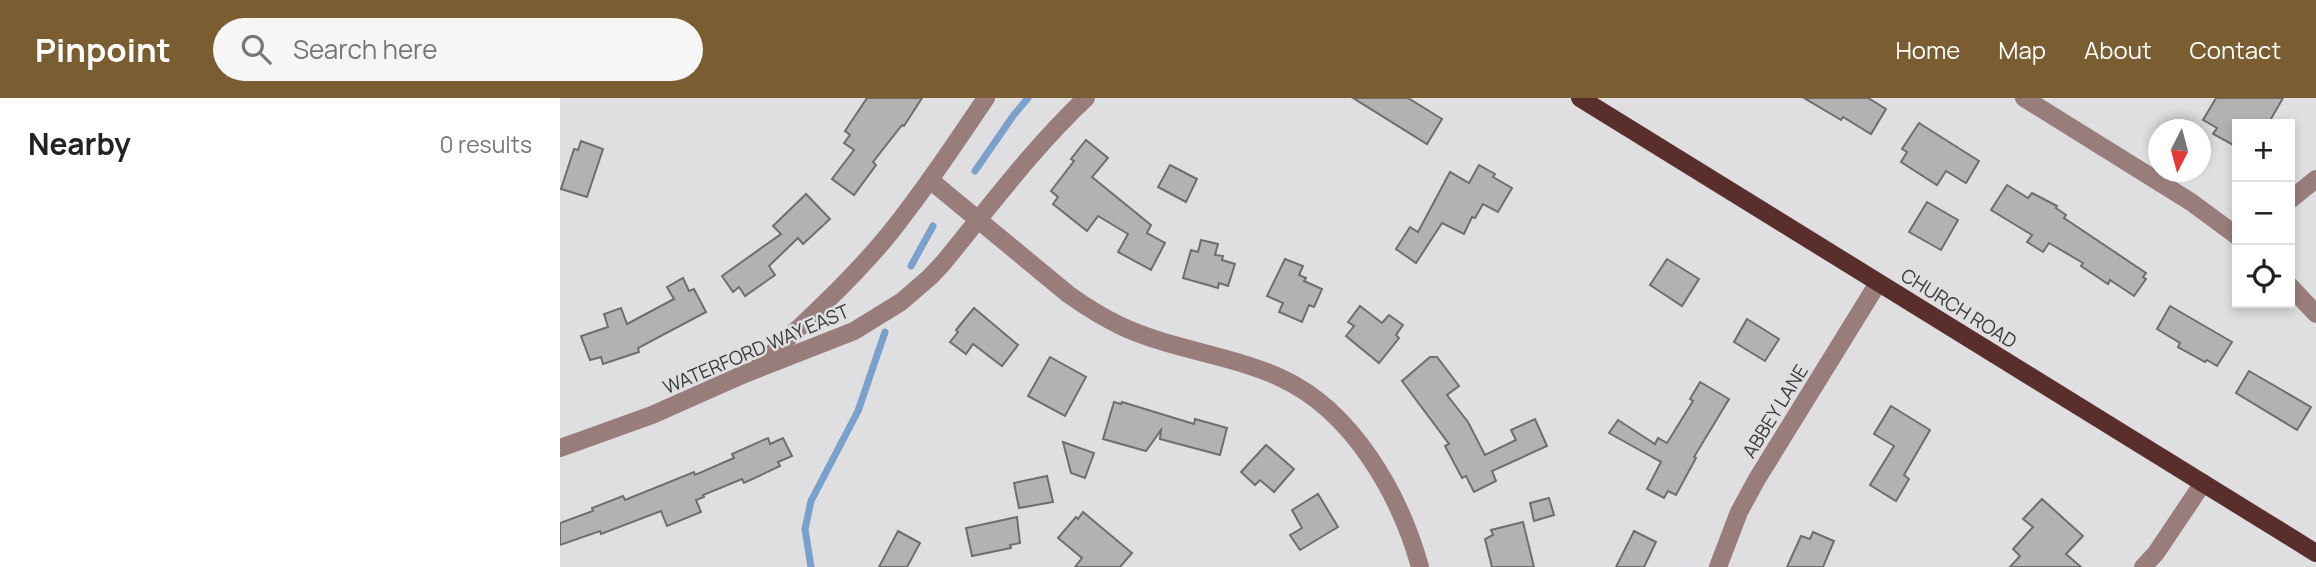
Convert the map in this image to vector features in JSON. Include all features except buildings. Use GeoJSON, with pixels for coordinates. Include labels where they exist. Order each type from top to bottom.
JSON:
{"type":"FeatureCollection","features":[{"type":"Feature","properties":{"kind":"main road","name":"CHURCH ROAD"},"geometry":{"type":"LineString","coordinates":[[1580,98],[2316,553]]}},
{"type":"Feature","properties":{"kind":"street"},"geometry":{"type":"LineString","coordinates":[[754,371],[889,234],[986,98]]}},
{"type":"Feature","properties":{"kind":"street","name":"WATERFORD WAY EAST"},"geometry":{"type":"LineString","coordinates":[[560,448],[652,415],[854,331],[891,308],[930,277],[1036,150],[1086,98]]}},
{"type":"Feature","properties":{"kind":"street"},"geometry":{"type":"LineString","coordinates":[[2024,98],[2191,202],[2232,232]]}},
{"type":"Feature","properties":{"kind":"street"},"geometry":{"type":"LineString","coordinates":[[2295,196],[2316,179]]}},
{"type":"Feature","properties":{"kind":"street"},"geometry":{"type":"LineString","coordinates":[[930,180],[1092,311],[1143,334],[1283,379],[1313,398],[1356,440],[1380,474],[1404,517],[1420,567]]}},
{"type":"Feature","properties":{"kind":"street","name":"ABBEY LANE"},"geometry":{"type":"LineString","coordinates":[[1718,567],[1739,513],[1757,480],[1878,283]]}},
{"type":"Feature","properties":{"kind":"street"},"geometry":{"type":"LineString","coordinates":[[2295,291],[2316,314]]}},
{"type":"Feature","properties":{"kind":"street"},"geometry":{"type":"LineString","coordinates":[[2143,567],[2156,553],[2203,483]]}},
{"type":"Feature","properties":{"kind":"waterway"},"geometry":{"type":"LineString","coordinates":[[975,171],[1028,98]]}},
{"type":"Feature","properties":{"kind":"waterway"},"geometry":{"type":"LineString","coordinates":[[911,266],[933,226]]}},
{"type":"Feature","properties":{"kind":"waterway"},"geometry":{"type":"LineString","coordinates":[[811,567],[805,529],[811,501],[858,411],[885,332]]}}]}
